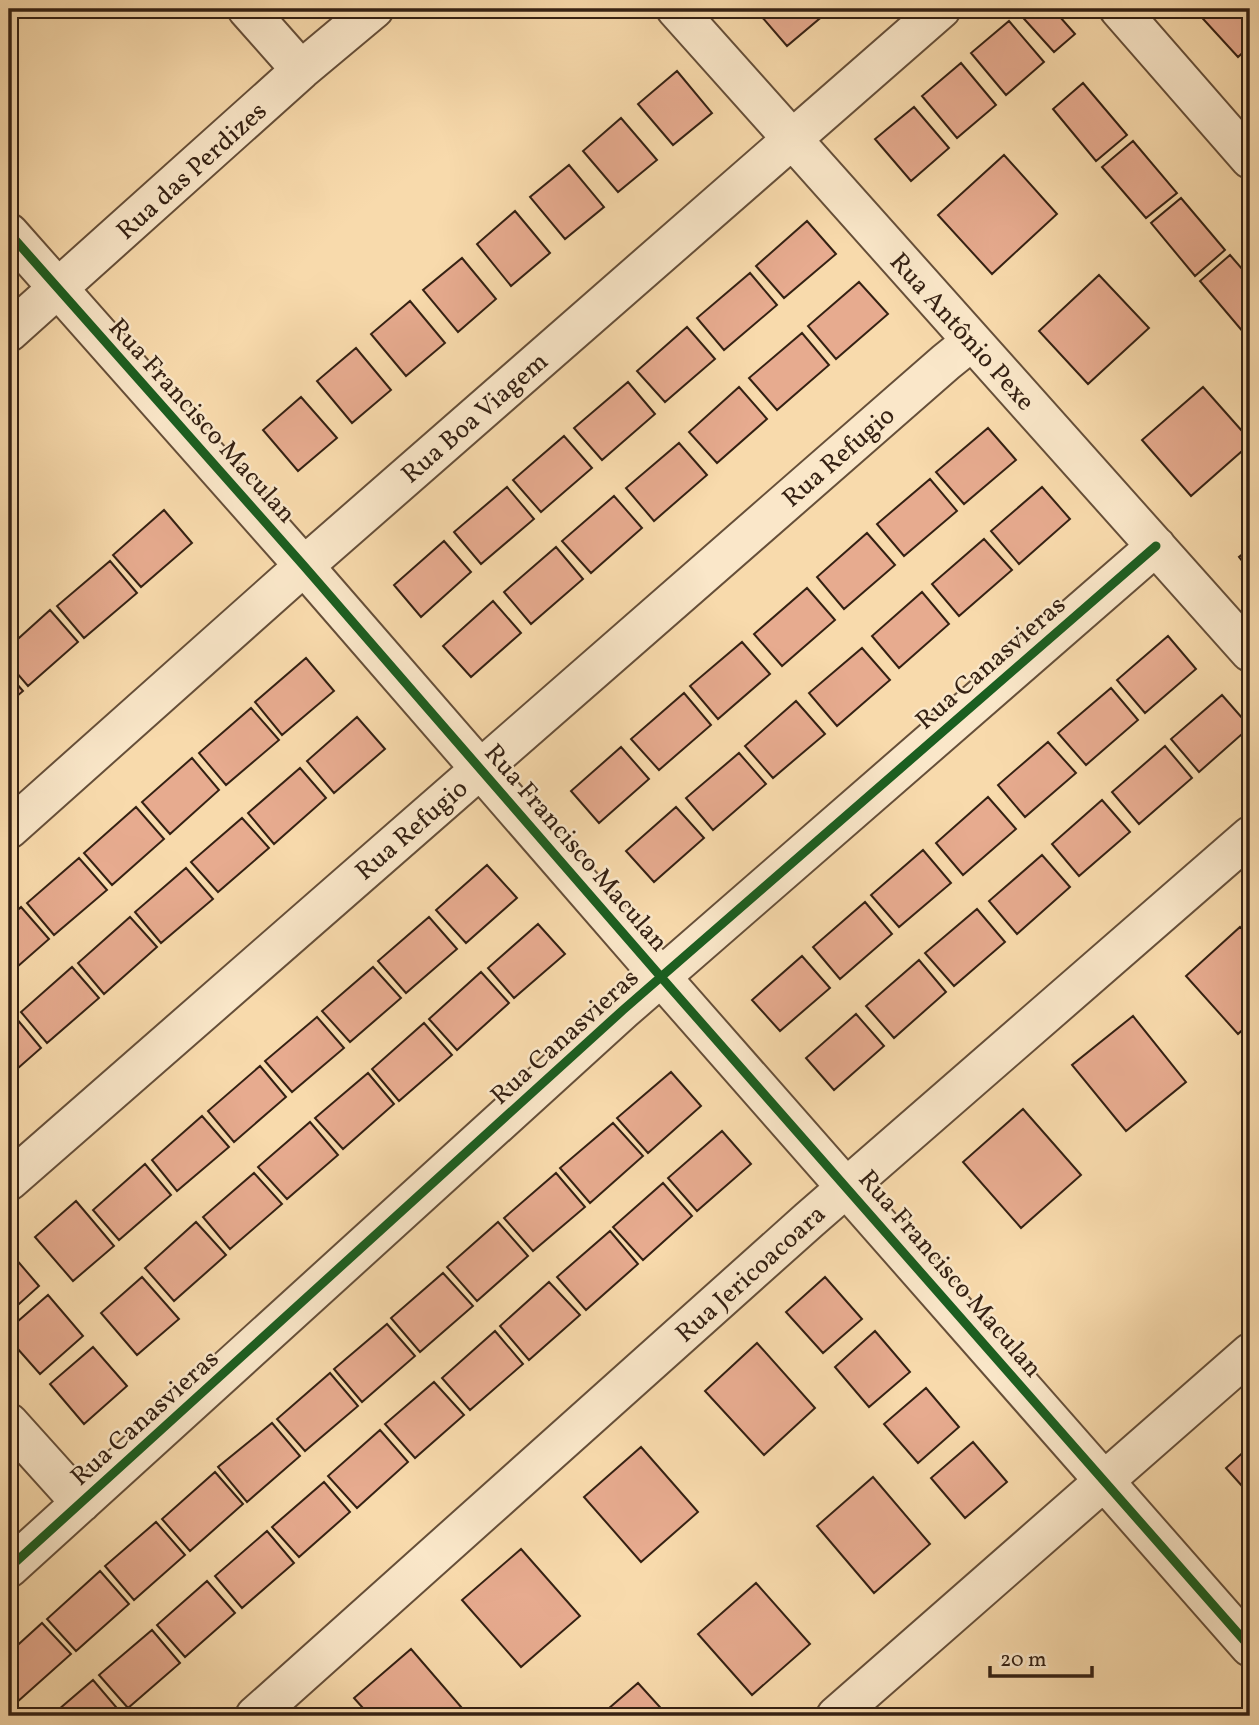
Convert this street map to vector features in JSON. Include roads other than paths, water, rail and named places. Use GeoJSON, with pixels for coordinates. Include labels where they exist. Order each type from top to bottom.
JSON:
{"type":"FeatureCollection","features":[{"type":"Feature","properties":{"kind":"street"},"geometry":{"type":"LineString","coordinates":[[247,9],[301,70]]}},
{"type":"Feature","properties":{"kind":"street","name":"Rua das Perdizes"},"geometry":{"type":"LineString","coordinates":[[9,332],[301,70],[374,9]]}},
{"type":"Feature","properties":{"kind":"street","name":"Rua Antônio Pexe"},"geometry":{"type":"LineString","coordinates":[[676,9],[1250,652]]}},
{"type":"Feature","properties":{"kind":"street","name":"Rua Boa Viagem"},"geometry":{"type":"LineString","coordinates":[[9,829],[304,566],[941,9]]}},
{"type":"Feature","properties":{"kind":"street"},"geometry":{"type":"LineString","coordinates":[[1119,9],[1250,159]]}},
{"type":"Feature","properties":{"kind":"street","name":"Rua Francisco Maculan"},"geometry":{"type":"LineString","coordinates":[[9,233],[1250,1647]]}},
{"type":"Feature","properties":{"kind":"street","name":"Rua Refugio"},"geometry":{"type":"LineString","coordinates":[[9,1181],[972,341]]}},
{"type":"Feature","properties":{"kind":"street","name":"Rua Canasvieras"},"geometry":{"type":"LineString","coordinates":[[9,1569],[662,976],[1156,546]]}},
{"type":"Feature","properties":{"kind":"street","name":"Rua Jericoacoara"},"geometry":{"type":"LineString","coordinates":[[255,1716],[848,1187],[1250,836]]}},
{"type":"Feature","properties":{"kind":"street"},"geometry":{"type":"LineString","coordinates":[[836,1716],[1250,1353]]}},
{"type":"Feature","properties":{"kind":"street"},"geometry":{"type":"LineString","coordinates":[[9,1423],[81,1503]]}}]}
